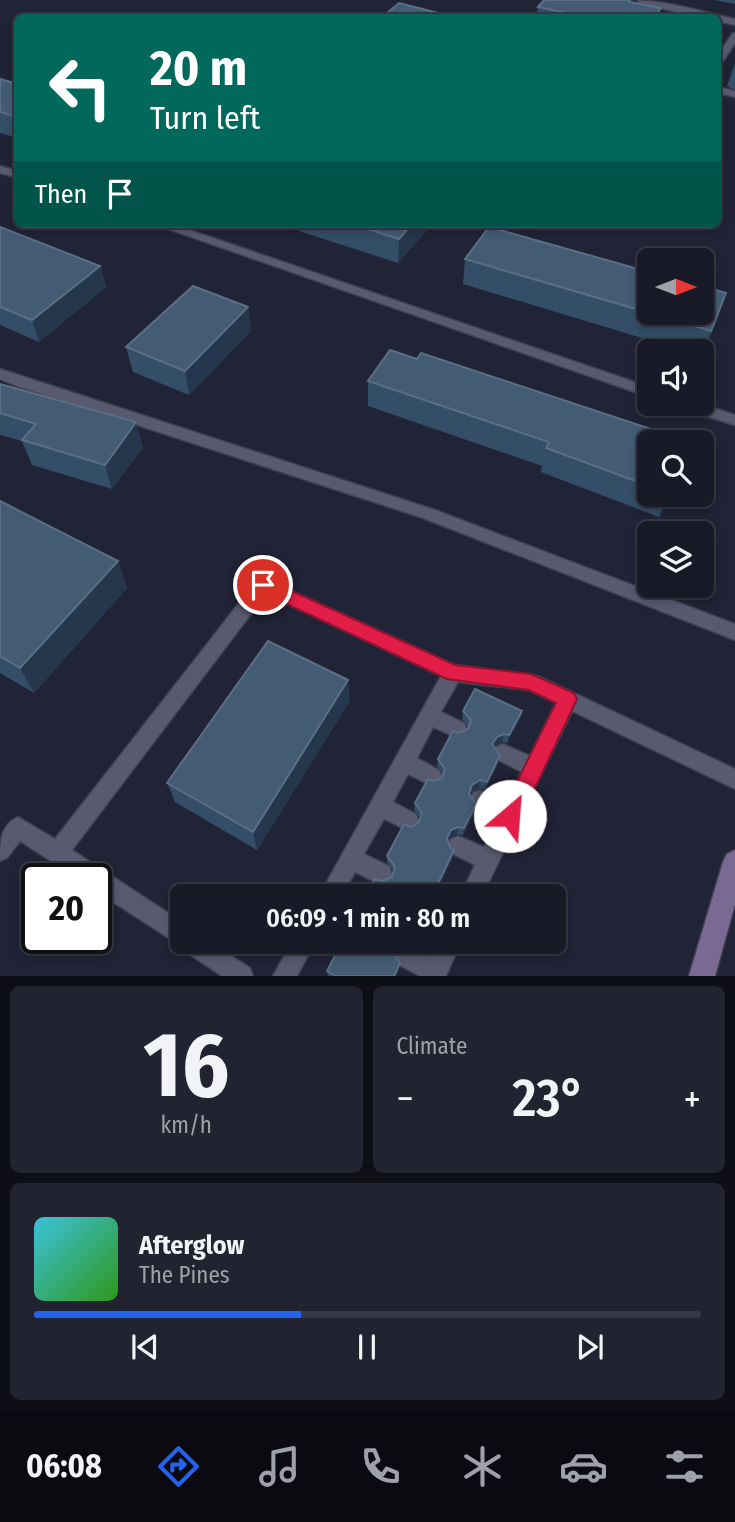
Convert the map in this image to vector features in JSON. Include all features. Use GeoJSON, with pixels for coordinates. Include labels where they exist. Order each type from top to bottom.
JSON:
{"type":"FeatureCollection","features":[{"type":"Feature","properties":{"kind":"main road"},"geometry":{"type":"LineString","coordinates":[[702,976],[735,862]]}},
{"type":"Feature","properties":{"kind":"street"},"geometry":{"type":"LineString","coordinates":[[633,0],[698,14]]}},
{"type":"Feature","properties":{"kind":"lane"},"geometry":{"type":"LineString","coordinates":[[721,57],[735,36]]}},
{"type":"Feature","properties":{"kind":"lane"},"geometry":{"type":"LineString","coordinates":[[172,228],[637,388]]}},
{"type":"Feature","properties":{"kind":"lane"},"geometry":{"type":"LineString","coordinates":[[0,374],[429,514],[735,632]]}},
{"type":"Feature","properties":{"kind":"lane"},"geometry":{"type":"LineString","coordinates":[[714,414],[735,421]]}},
{"type":"Feature","properties":{"kind":"lane"},"geometry":{"type":"LineString","coordinates":[[58,852],[263,585],[453,673],[531,682],[735,779]]}},
{"type":"Feature","properties":{"kind":"lane"},"geometry":{"type":"LineString","coordinates":[[336,884],[453,673]]}},
{"type":"Feature","properties":{"kind":"lane"},"geometry":{"type":"LineString","coordinates":[[477,884],[568,699]]}},
{"type":"Feature","properties":{"kind":"lane"},"geometry":{"type":"LineString","coordinates":[[429,716],[457,729]]}},
{"type":"Feature","properties":{"kind":"lane"},"geometry":{"type":"LineString","coordinates":[[503,753],[535,768]]}},
{"type":"Feature","properties":{"kind":"lane"},"geometry":{"type":"LineString","coordinates":[[404,761],[432,777]]}},
{"type":"Feature","properties":{"kind":"lane"},"geometry":{"type":"LineString","coordinates":[[480,800],[510,816]]}},
{"type":"Feature","properties":{"kind":"lane"},"geometry":{"type":"LineString","coordinates":[[379,806],[409,821]]}},
{"type":"Feature","properties":{"kind":"lane"},"geometry":{"type":"LineString","coordinates":[[0,851],[18,827],[170,927]]}},
{"type":"Feature","properties":{"kind":"lane"},"geometry":{"type":"LineString","coordinates":[[458,846],[488,860]]}},
{"type":"Feature","properties":{"kind":"lane"},"geometry":{"type":"LineString","coordinates":[[350,858],[381,874]]}},
{"type":"Feature","properties":{"kind":"lane"},"geometry":{"type":"LineString","coordinates":[[209,954],[242,976]]}},
{"type":"Feature","properties":{"kind":"lane"},"geometry":{"type":"LineString","coordinates":[[284,976],[297,954]]}},
{"type":"Feature","properties":{"kind":"lane"},"geometry":{"type":"LineString","coordinates":[[405,956],[435,974],[444,954]]}},
{"type":"Feature","properties":{"kind":"building"},"geometry":{"type":"Polygon","coordinates":[[[544,0],[630,0],[629,2],[661,8],[657,14],[570,14],[538,7],[544,0]]]}},
{"type":"Feature","properties":{"kind":"building"},"geometry":{"type":"Polygon","coordinates":[[[399,3],[442,14],[386,14],[399,3]]]}},
{"type":"Feature","properties":{"kind":"building"},"geometry":{"type":"Polygon","coordinates":[[[0,79],[14,83],[14,116],[0,112],[0,79]]]}},
{"type":"Feature","properties":{"kind":"building"},"geometry":{"type":"Polygon","coordinates":[[[0,227],[100,266],[32,320],[0,307],[0,227]]]}},
{"type":"Feature","properties":{"kind":"building"},"geometry":{"type":"Polygon","coordinates":[[[365,228],[409,228],[399,239],[365,228]]]}},
{"type":"Feature","properties":{"kind":"building"},"geometry":{"type":"Polygon","coordinates":[[[488,228],[493,228],[637,269],[637,309],[465,259],[488,228]]]}},
{"type":"Feature","properties":{"kind":"building"},"geometry":{"type":"Polygon","coordinates":[[[193,286],[248,307],[185,371],[126,347],[193,286]]]}},
{"type":"Feature","properties":{"kind":"building"},"geometry":{"type":"Polygon","coordinates":[[[714,290],[726,293],[714,323],[714,290]]]}},
{"type":"Feature","properties":{"kind":"building"},"geometry":{"type":"Polygon","coordinates":[[[694,326],[713,326],[711,331],[694,326]]]}},
{"type":"Feature","properties":{"kind":"building"},"geometry":{"type":"Polygon","coordinates":[[[390,350],[417,359],[421,353],[654,430],[637,430],[637,482],[546,448],[549,442],[368,381],[390,350]]]}},
{"type":"Feature","properties":{"kind":"building"},"geometry":{"type":"Polygon","coordinates":[[[0,384],[136,422],[105,465],[22,440],[36,424],[0,413],[0,384]]]}},
{"type":"Feature","properties":{"kind":"building"},"geometry":{"type":"Polygon","coordinates":[[[0,501],[118,561],[20,668],[0,656],[0,501]]]}},
{"type":"Feature","properties":{"kind":"building"},"geometry":{"type":"Polygon","coordinates":[[[268,641],[348,680],[253,832],[167,783],[268,641]]]}},
{"type":"Feature","properties":{"kind":"building"},"geometry":{"type":"Polygon","coordinates":[[[475,689],[522,711],[509,735],[497,737],[492,744],[500,755],[487,782],[480,780],[472,785],[469,794],[476,804],[464,828],[451,830],[447,838],[454,850],[438,884],[372,884],[375,879],[382,881],[392,877],[395,867],[387,856],[404,824],[411,827],[419,822],[422,813],[415,803],[428,779],[434,781],[442,778],[445,769],[438,759],[453,731],[459,733],[468,729],[471,720],[463,711],[475,689]]]}},
{"type":"Feature","properties":{"kind":"building"},"geometry":{"type":"Polygon","coordinates":[[[336,954],[394,954],[400,963],[394,976],[336,976],[327,971],[336,954]]]}},
{"type":"Feature","properties":{"kind":"route"},"geometry":{"type":"LineString","coordinates":[[263,585],[453,673],[531,682],[568,699],[510,816]]}}]}
